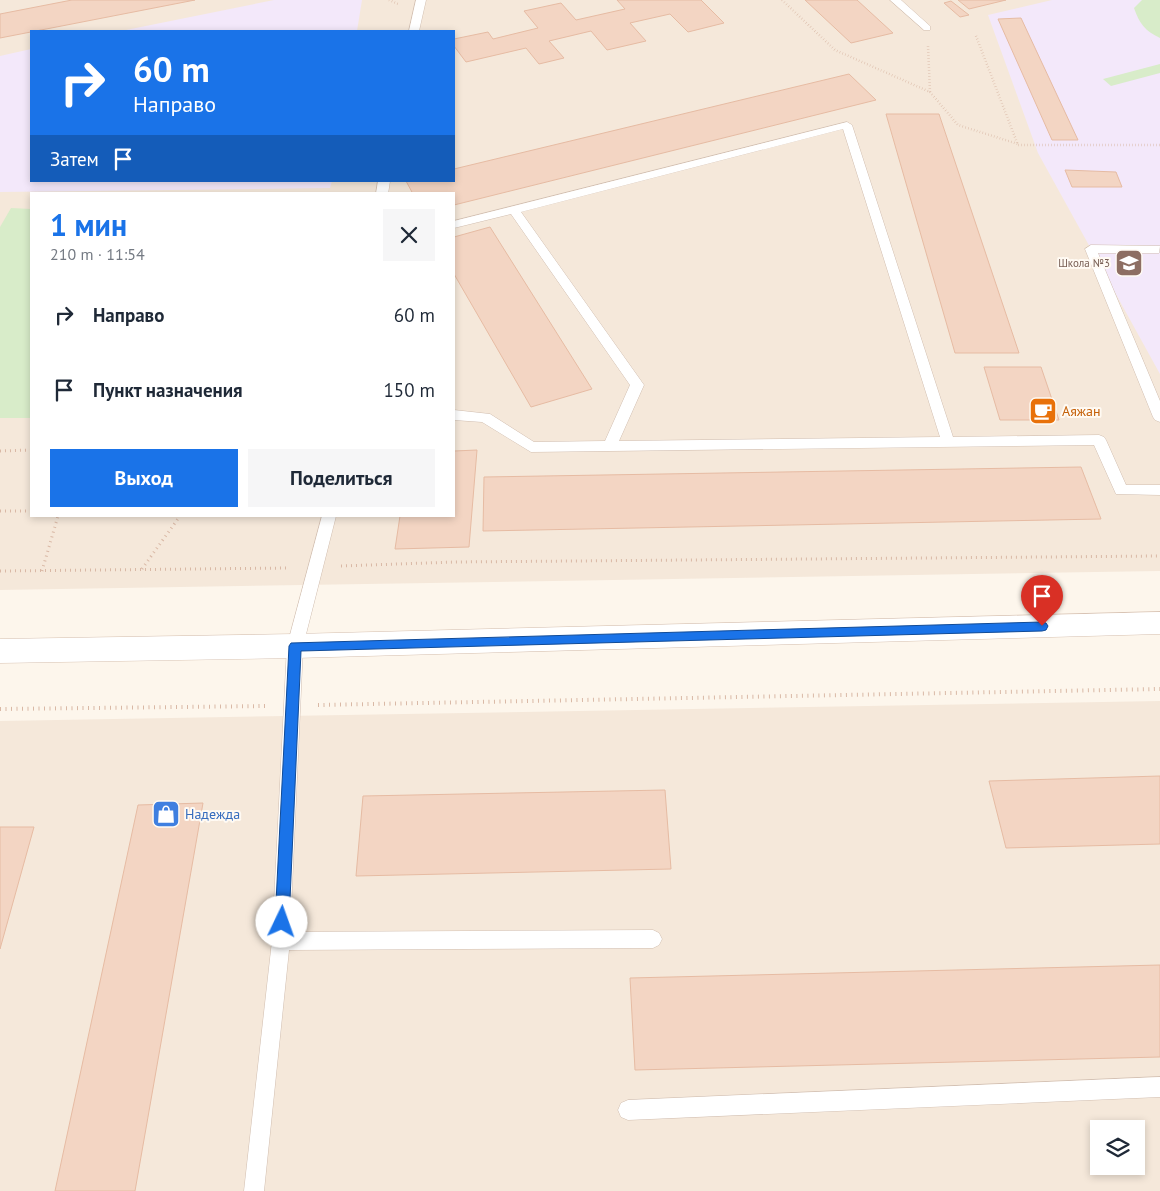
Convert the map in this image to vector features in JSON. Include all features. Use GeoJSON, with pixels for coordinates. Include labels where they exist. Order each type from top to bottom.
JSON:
{"type":"FeatureCollection","features":[{"type":"Feature","properties":{"kind":"street"},"geometry":{"type":"LineString","coordinates":[[0,651],[295,646],[1160,623]]}},
{"type":"Feature","properties":{"kind":"lane"},"geometry":{"type":"LineString","coordinates":[[414,30],[421,0]]}},
{"type":"Feature","properties":{"kind":"lane"},"geometry":{"type":"LineString","coordinates":[[895,0],[927,28]]}},
{"type":"Feature","properties":{"kind":"lane"},"geometry":{"type":"LineString","coordinates":[[455,224],[847,125],[948,442]]}},
{"type":"Feature","properties":{"kind":"lane"},"geometry":{"type":"LineString","coordinates":[[514,210],[638,385],[610,446]]}},
{"type":"Feature","properties":{"kind":"lane"},"geometry":{"type":"LineString","coordinates":[[1159,249],[1091,249],[1160,417]]}},
{"type":"Feature","properties":{"kind":"lane"},"geometry":{"type":"LineString","coordinates":[[455,415],[485,417],[530,447],[1099,440],[1122,490],[1160,490]]}},
{"type":"Feature","properties":{"kind":"lane"},"geometry":{"type":"LineString","coordinates":[[254,1191],[281,941],[295,646],[329,517]]}},
{"type":"Feature","properties":{"kind":"lane"},"geometry":{"type":"LineString","coordinates":[[281,941],[653,939]]}},
{"type":"Feature","properties":{"kind":"lane"},"geometry":{"type":"LineString","coordinates":[[628,1110],[1160,1087]]}},
{"type":"Feature","properties":{"kind":"path"},"geometry":{"type":"LineString","coordinates":[[782,0],[835,50],[930,92],[958,125],[1018,144],[1160,145]]}},
{"type":"Feature","properties":{"kind":"path"},"geometry":{"type":"LineString","coordinates":[[927,28],[930,92]]}},
{"type":"Feature","properties":{"kind":"path"},"geometry":{"type":"LineString","coordinates":[[976,36],[1018,144]]}},
{"type":"Feature","properties":{"kind":"path"},"geometry":{"type":"LineString","coordinates":[[0,451],[30,450]]}},
{"type":"Feature","properties":{"kind":"path"},"geometry":{"type":"LineString","coordinates":[[0,511],[30,511]]}},
{"type":"Feature","properties":{"kind":"path"},"geometry":{"type":"LineString","coordinates":[[42,571],[58,517]]}},
{"type":"Feature","properties":{"kind":"path"},"geometry":{"type":"LineString","coordinates":[[142,570],[179,517]]}},
{"type":"Feature","properties":{"kind":"path"},"geometry":{"type":"LineString","coordinates":[[0,571],[316,567],[455,562],[1160,556]]}},
{"type":"Feature","properties":{"kind":"path"},"geometry":{"type":"LineString","coordinates":[[0,709],[1160,689]]}},
{"type":"Feature","properties":{"kind":"shaded area"},"geometry":{"type":"Polygon","coordinates":[[[0,0],[1160,0],[1160,571],[0,590],[0,0]]]}},
{"type":"Feature","properties":{"kind":"shaded area"},"geometry":{"type":"Polygon","coordinates":[[[274,0],[362,0],[357,30],[126,30],[274,0]]]}},
{"type":"Feature","properties":{"kind":"shaded area","name":"Школа №3"},"geometry":{"type":"Polygon","coordinates":[[[1052,0],[1160,0],[1160,374],[1038,153],[988,15],[1052,0]]]}},
{"type":"Feature","properties":{"kind":"shaded area"},"geometry":{"type":"Polygon","coordinates":[[[30,49],[30,182],[332,182],[330,188],[0,192],[0,56],[30,49]]]}},
{"type":"Feature","properties":{"kind":"shaded area"},"geometry":{"type":"Polygon","coordinates":[[[1160,701],[1160,1191],[0,1191],[0,721],[1160,701]]]}},
{"type":"Feature","properties":{"kind":"green space"},"geometry":{"type":"Polygon","coordinates":[[[1142,0],[1160,0],[1160,38],[1146,29],[1138,18],[1134,8],[1142,0]]]}},
{"type":"Feature","properties":{"kind":"green space"},"geometry":{"type":"Polygon","coordinates":[[[1160,64],[1160,73],[1111,86],[1103,79],[1160,64]]]}},
{"type":"Feature","properties":{"kind":"green space"},"geometry":{"type":"Polygon","coordinates":[[[11,208],[30,209],[30,418],[0,418],[0,227],[11,208]]]}},
{"type":"Feature","properties":{"kind":"building"},"geometry":{"type":"Polygon","coordinates":[[[72,0],[195,0],[41,30],[30,30],[30,32],[0,38],[0,14],[72,0]]]}},
{"type":"Feature","properties":{"kind":"building"},"geometry":{"type":"Polygon","coordinates":[[[617,0],[701,0],[724,23],[688,32],[670,14],[630,23],[646,41],[607,50],[591,31],[549,41],[564,58],[539,64],[526,48],[466,62],[455,47],[455,39],[488,32],[493,39],[538,28],[524,11],[561,3],[576,20],[625,9],[617,0]]]}},
{"type":"Feature","properties":{"kind":"building"},"geometry":{"type":"Polygon","coordinates":[[[805,0],[857,0],[893,33],[851,43],[805,0]]]}},
{"type":"Feature","properties":{"kind":"building"},"geometry":{"type":"Polygon","coordinates":[[[958,0],[1006,0],[969,9],[958,0]]]}},
{"type":"Feature","properties":{"kind":"building"},"geometry":{"type":"Polygon","coordinates":[[[951,1],[969,15],[960,17],[944,3],[951,1]]]}},
{"type":"Feature","properties":{"kind":"building"},"geometry":{"type":"Polygon","coordinates":[[[1021,18],[1078,140],[1052,140],[998,19],[1021,18]]]}},
{"type":"Feature","properties":{"kind":"building"},"geometry":{"type":"Polygon","coordinates":[[[849,74],[876,100],[455,205],[455,192],[412,192],[407,182],[455,182],[455,169],[849,74]]]}},
{"type":"Feature","properties":{"kind":"building"},"geometry":{"type":"Polygon","coordinates":[[[886,114],[939,114],[1019,353],[955,353],[886,114]]]}},
{"type":"Feature","properties":{"kind":"building"},"geometry":{"type":"Polygon","coordinates":[[[1065,170],[1116,172],[1122,187],[1072,187],[1065,170]]]}},
{"type":"Feature","properties":{"kind":"building"},"geometry":{"type":"Polygon","coordinates":[[[490,227],[592,389],[531,407],[455,276],[455,237],[490,227]]]}},
{"type":"Feature","properties":{"kind":"building"},"geometry":{"type":"Polygon","coordinates":[[[984,367],[1041,367],[1059,420],[1000,420],[984,367]]]}},
{"type":"Feature","properties":{"kind":"building"},"geometry":{"type":"Polygon","coordinates":[[[477,450],[469,547],[395,549],[400,517],[455,517],[455,451],[477,450]]]}},
{"type":"Feature","properties":{"kind":"building"},"geometry":{"type":"Polygon","coordinates":[[[1081,467],[1101,519],[483,531],[484,477],[1081,467]]]}},
{"type":"Feature","properties":{"kind":"building"},"geometry":{"type":"Polygon","coordinates":[[[1160,776],[1160,844],[1006,848],[989,781],[1160,776]]]}},
{"type":"Feature","properties":{"kind":"building"},"geometry":{"type":"Polygon","coordinates":[[[665,790],[671,869],[356,876],[363,796],[665,790]]]}},
{"type":"Feature","properties":{"kind":"building"},"geometry":{"type":"Polygon","coordinates":[[[203,803],[135,1191],[55,1191],[138,805],[203,803]]]}},
{"type":"Feature","properties":{"kind":"building"},"geometry":{"type":"Polygon","coordinates":[[[0,827],[34,827],[0,949],[0,827]]]}},
{"type":"Feature","properties":{"kind":"building"},"geometry":{"type":"Polygon","coordinates":[[[1160,965],[1160,1057],[635,1070],[630,978],[1160,965]]]}},
{"type":"Feature","properties":{"kind":"place","name":"Школа №3"},"geometry":{"type":"Point","coordinates":[1129,263]}},
{"type":"Feature","properties":{"kind":"place","name":"Аяжан"},"geometry":{"type":"Point","coordinates":[1043,411]}},
{"type":"Feature","properties":{"kind":"place","name":"Надежда"},"geometry":{"type":"Point","coordinates":[166,814]}},
{"type":"Feature","properties":{"kind":"route"},"geometry":{"type":"LineString","coordinates":[[282,922],[295,646],[1042,626]]}}]}
